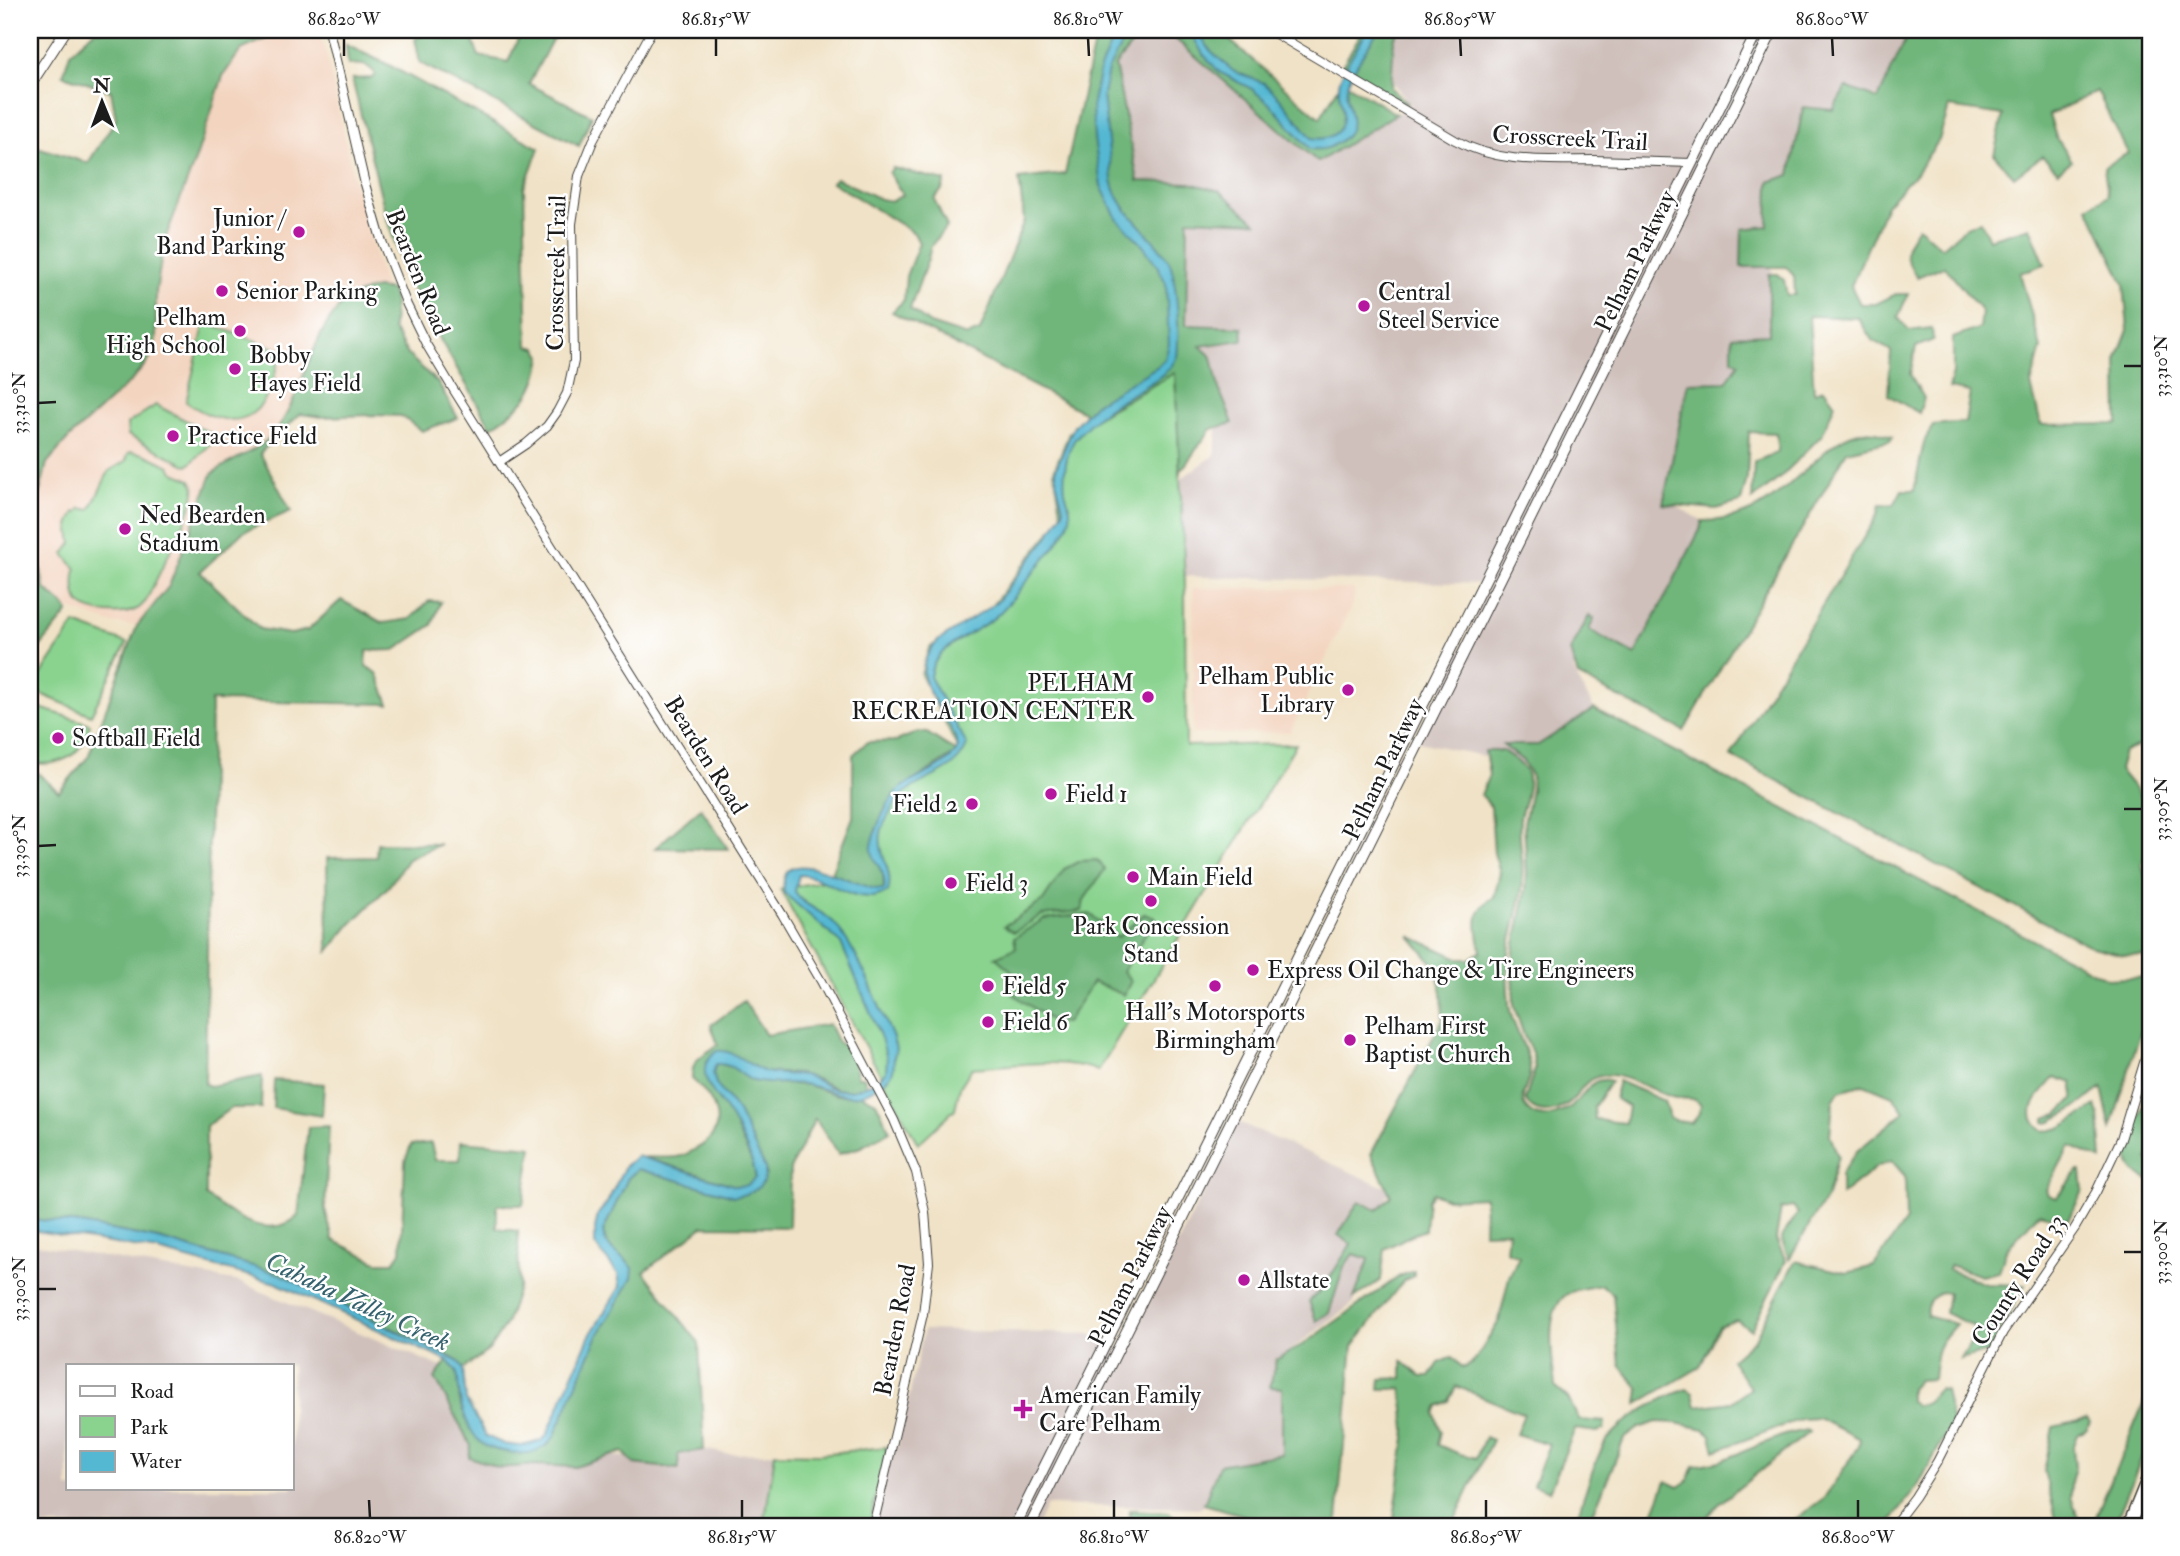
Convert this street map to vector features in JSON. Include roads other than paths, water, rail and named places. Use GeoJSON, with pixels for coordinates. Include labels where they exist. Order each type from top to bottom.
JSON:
{"type":"FeatureCollection","features":[{"type":"Feature","properties":{"kind":"highway"},"geometry":{"type":"LineString","coordinates":[[2129,1526],[2150,1474]]}},
{"type":"Feature","properties":{"kind":"main road"},"geometry":{"type":"LineString","coordinates":[[30,85],[66,30]]}},
{"type":"Feature","properties":{"kind":"main road","name":"Pelham Parkway"},"geometry":{"type":"LineString","coordinates":[[1015,1526],[1758,30]]}},
{"type":"Feature","properties":{"kind":"main road","name":"Pelham Parkway"},"geometry":{"type":"LineString","coordinates":[[1030,1526],[1773,30]]}},
{"type":"Feature","properties":{"kind":"main road"},"geometry":{"type":"LineString","coordinates":[[1725,97],[1736,104]]}},
{"type":"Feature","properties":{"kind":"main road"},"geometry":{"type":"LineString","coordinates":[[1692,163],[1705,166]]}},
{"type":"Feature","properties":{"kind":"main road"},"geometry":{"type":"LineString","coordinates":[[1613,322],[1625,328]]}},
{"type":"Feature","properties":{"kind":"main road"},"geometry":{"type":"LineString","coordinates":[[1582,384],[1594,391]]}},
{"type":"Feature","properties":{"kind":"main road"},"geometry":{"type":"LineString","coordinates":[[1552,446],[1563,452]]}},
{"type":"Feature","properties":{"kind":"main road"},"geometry":{"type":"LineString","coordinates":[[1527,496],[1545,489]]}},
{"type":"Feature","properties":{"kind":"main road"},"geometry":{"type":"LineString","coordinates":[[1480,589],[1494,592]]}},
{"type":"Feature","properties":{"kind":"main road"},"geometry":{"type":"LineString","coordinates":[[1405,740],[1419,742]]}},
{"type":"Feature","properties":{"kind":"main road"},"geometry":{"type":"LineString","coordinates":[[1380,791],[1389,802]]}},
{"type":"Feature","properties":{"kind":"main road"},"geometry":{"type":"LineString","coordinates":[[1332,888],[1344,894]]}},
{"type":"Feature","properties":{"kind":"main road"},"geometry":{"type":"LineString","coordinates":[[1281,991],[1292,997]]}},
{"type":"Feature","properties":{"kind":"main road"},"geometry":{"type":"LineString","coordinates":[[1248,1058],[1261,1060]]}},
{"type":"Feature","properties":{"kind":"main road"},"geometry":{"type":"LineString","coordinates":[[1216,1123],[1227,1128]]}},
{"type":"Feature","properties":{"kind":"main road"},"geometry":{"type":"LineString","coordinates":[[1146,1263],[1158,1268]]}},
{"type":"Feature","properties":{"kind":"main road"},"geometry":{"type":"LineString","coordinates":[[1109,1335],[1121,1341]]}},
{"type":"Feature","properties":{"kind":"main road"},"geometry":{"type":"LineString","coordinates":[[1088,1377],[1100,1383]]}},
{"type":"Feature","properties":{"kind":"main road"},"geometry":{"type":"LineString","coordinates":[[1030,1496],[1042,1500]]}},
{"type":"Feature","properties":{"kind":"street","name":"Bearden Road"},"geometry":{"type":"LineString","coordinates":[[328,30],[369,201],[396,279],[426,344],[782,914],[821,981],[899,1130],[916,1172],[925,1212],[929,1263],[923,1314],[873,1526]]}},
{"type":"Feature","properties":{"kind":"street","name":"Crosscreek Trail"},"geometry":{"type":"LineString","coordinates":[[499,461],[547,426],[558,412],[566,393],[573,361],[572,224],[579,176],[593,141],[652,30]]}},
{"type":"Feature","properties":{"kind":"street","name":"Crosscreek Trail"},"geometry":{"type":"LineString","coordinates":[[1269,30],[1464,146],[1496,156],[1531,159],[1692,163]]}},
{"type":"Feature","properties":{"kind":"street","name":"County Road 33"},"geometry":{"type":"LineString","coordinates":[[1893,1526],[1937,1462],[2003,1332],[2074,1228],[2101,1182],[2121,1139],[2150,1043]]}},
{"type":"Feature","properties":{"kind":"water"},"geometry":{"type":"Polygon","coordinates":[[[1117,30],[1129,30],[1108,70],[1103,95],[1112,179],[1121,202],[1169,261],[1176,299],[1177,356],[1165,372],[1114,404],[1075,439],[1067,457],[1065,471],[1065,491],[1070,514],[1062,536],[1003,609],[946,650],[932,667],[930,677],[967,745],[955,763],[909,790],[896,802],[882,829],[881,837],[889,876],[888,892],[874,897],[863,897],[799,875],[795,891],[803,901],[832,920],[861,965],[896,1049],[890,1076],[869,1092],[851,1096],[801,1084],[754,1081],[733,1068],[716,1064],[713,1073],[716,1084],[738,1112],[765,1168],[764,1180],[752,1192],[734,1196],[638,1169],[628,1178],[603,1231],[610,1248],[633,1268],[632,1278],[597,1337],[554,1437],[542,1448],[527,1453],[488,1447],[476,1438],[464,1414],[457,1374],[447,1361],[276,1283],[158,1251],[30,1230],[30,1219],[80,1224],[158,1239],[280,1274],[459,1362],[463,1369],[466,1400],[486,1436],[504,1444],[521,1446],[541,1441],[547,1435],[589,1337],[620,1287],[618,1274],[595,1245],[595,1229],[598,1214],[607,1203],[625,1166],[637,1156],[736,1186],[747,1185],[755,1178],[750,1157],[739,1132],[707,1082],[705,1066],[709,1058],[717,1051],[728,1052],[766,1072],[807,1076],[843,1090],[866,1086],[886,1072],[887,1059],[881,1038],[841,943],[784,893],[785,876],[793,868],[806,867],[884,889],[884,877],[872,848],[883,814],[900,789],[947,761],[958,747],[925,681],[927,655],[938,641],[997,602],[1048,537],[1063,512],[1056,482],[1056,468],[1074,426],[1095,404],[1158,366],[1165,359],[1169,344],[1166,283],[1140,242],[1117,219],[1101,186],[1092,107],[1100,68],[1117,30]]]}},
{"type":"Feature","properties":{"kind":"water"},"geometry":{"type":"Polygon","coordinates":[[[1189,30],[1197,30],[1210,50],[1233,71],[1264,83],[1312,138],[1318,139],[1333,135],[1340,127],[1343,112],[1339,92],[1340,79],[1367,30],[1378,30],[1356,66],[1347,87],[1351,128],[1340,141],[1329,147],[1310,149],[1271,105],[1252,89],[1219,72],[1203,54],[1189,30]]]}},
{"type":"Feature","properties":{"kind":"place","name":"Junior / Band Parking"},"geometry":{"type":"Point","coordinates":[299,232]}},
{"type":"Feature","properties":{"kind":"place","name":"Senior Parking"},"geometry":{"type":"Point","coordinates":[222,291]}},
{"type":"Feature","properties":{"kind":"place","name":"Central Steel Service"},"geometry":{"type":"Point","coordinates":[1364,306]}},
{"type":"Feature","properties":{"kind":"place","name":"Pelham High School"},"geometry":{"type":"Point","coordinates":[240,331]}},
{"type":"Feature","properties":{"kind":"place","name":"Bobby Hayes Field"},"geometry":{"type":"Point","coordinates":[235,369]}},
{"type":"Feature","properties":{"kind":"place","name":"Practice Field"},"geometry":{"type":"Point","coordinates":[173,436]}},
{"type":"Feature","properties":{"kind":"place","name":"Ned Bearden Stadium"},"geometry":{"type":"Point","coordinates":[125,529]}},
{"type":"Feature","properties":{"kind":"place","name":"Pelham Public Library"},"geometry":{"type":"Point","coordinates":[1348,690]}},
{"type":"Feature","properties":{"kind":"place","name":"PELHAM RECREATION CENTER"},"geometry":{"type":"Point","coordinates":[1148,697]}},
{"type":"Feature","properties":{"kind":"place","name":"Softball Field"},"geometry":{"type":"Point","coordinates":[58,738]}},
{"type":"Feature","properties":{"kind":"place","name":"Field 1"},"geometry":{"type":"Point","coordinates":[1051,794]}},
{"type":"Feature","properties":{"kind":"place","name":"Field 2"},"geometry":{"type":"Point","coordinates":[972,804]}},
{"type":"Feature","properties":{"kind":"place","name":"Main Field"},"geometry":{"type":"Point","coordinates":[1133,877]}},
{"type":"Feature","properties":{"kind":"place","name":"Field 3"},"geometry":{"type":"Point","coordinates":[951,883]}},
{"type":"Feature","properties":{"kind":"place","name":"Park Concession Stand"},"geometry":{"type":"Point","coordinates":[1151,901]}},
{"type":"Feature","properties":{"kind":"place","name":"Express Oil Change & Tire Engineers"},"geometry":{"type":"Point","coordinates":[1253,970]}},
{"type":"Feature","properties":{"kind":"place","name":"Field 5"},"geometry":{"type":"Point","coordinates":[988,986]}},
{"type":"Feature","properties":{"kind":"place","name":"Hall's Motorsports Birmingham"},"geometry":{"type":"Point","coordinates":[1215,986]}},
{"type":"Feature","properties":{"kind":"place","name":"Field 6"},"geometry":{"type":"Point","coordinates":[988,1022]}},
{"type":"Feature","properties":{"kind":"place","name":"Pelham First Baptist Church"},"geometry":{"type":"Point","coordinates":[1350,1040]}},
{"type":"Feature","properties":{"kind":"place","name":"Allstate"},"geometry":{"type":"Point","coordinates":[1244,1280]}},
{"type":"Feature","properties":{"kind":"place","name":"American Family Care Pelham"},"geometry":{"type":"Point","coordinates":[1023,1409]}},
{"type":"Feature","properties":{"kind":"water label","name":"Cahaba Valley Creek"},"geometry":{"type":"Point","coordinates":[358,1301]}}]}
